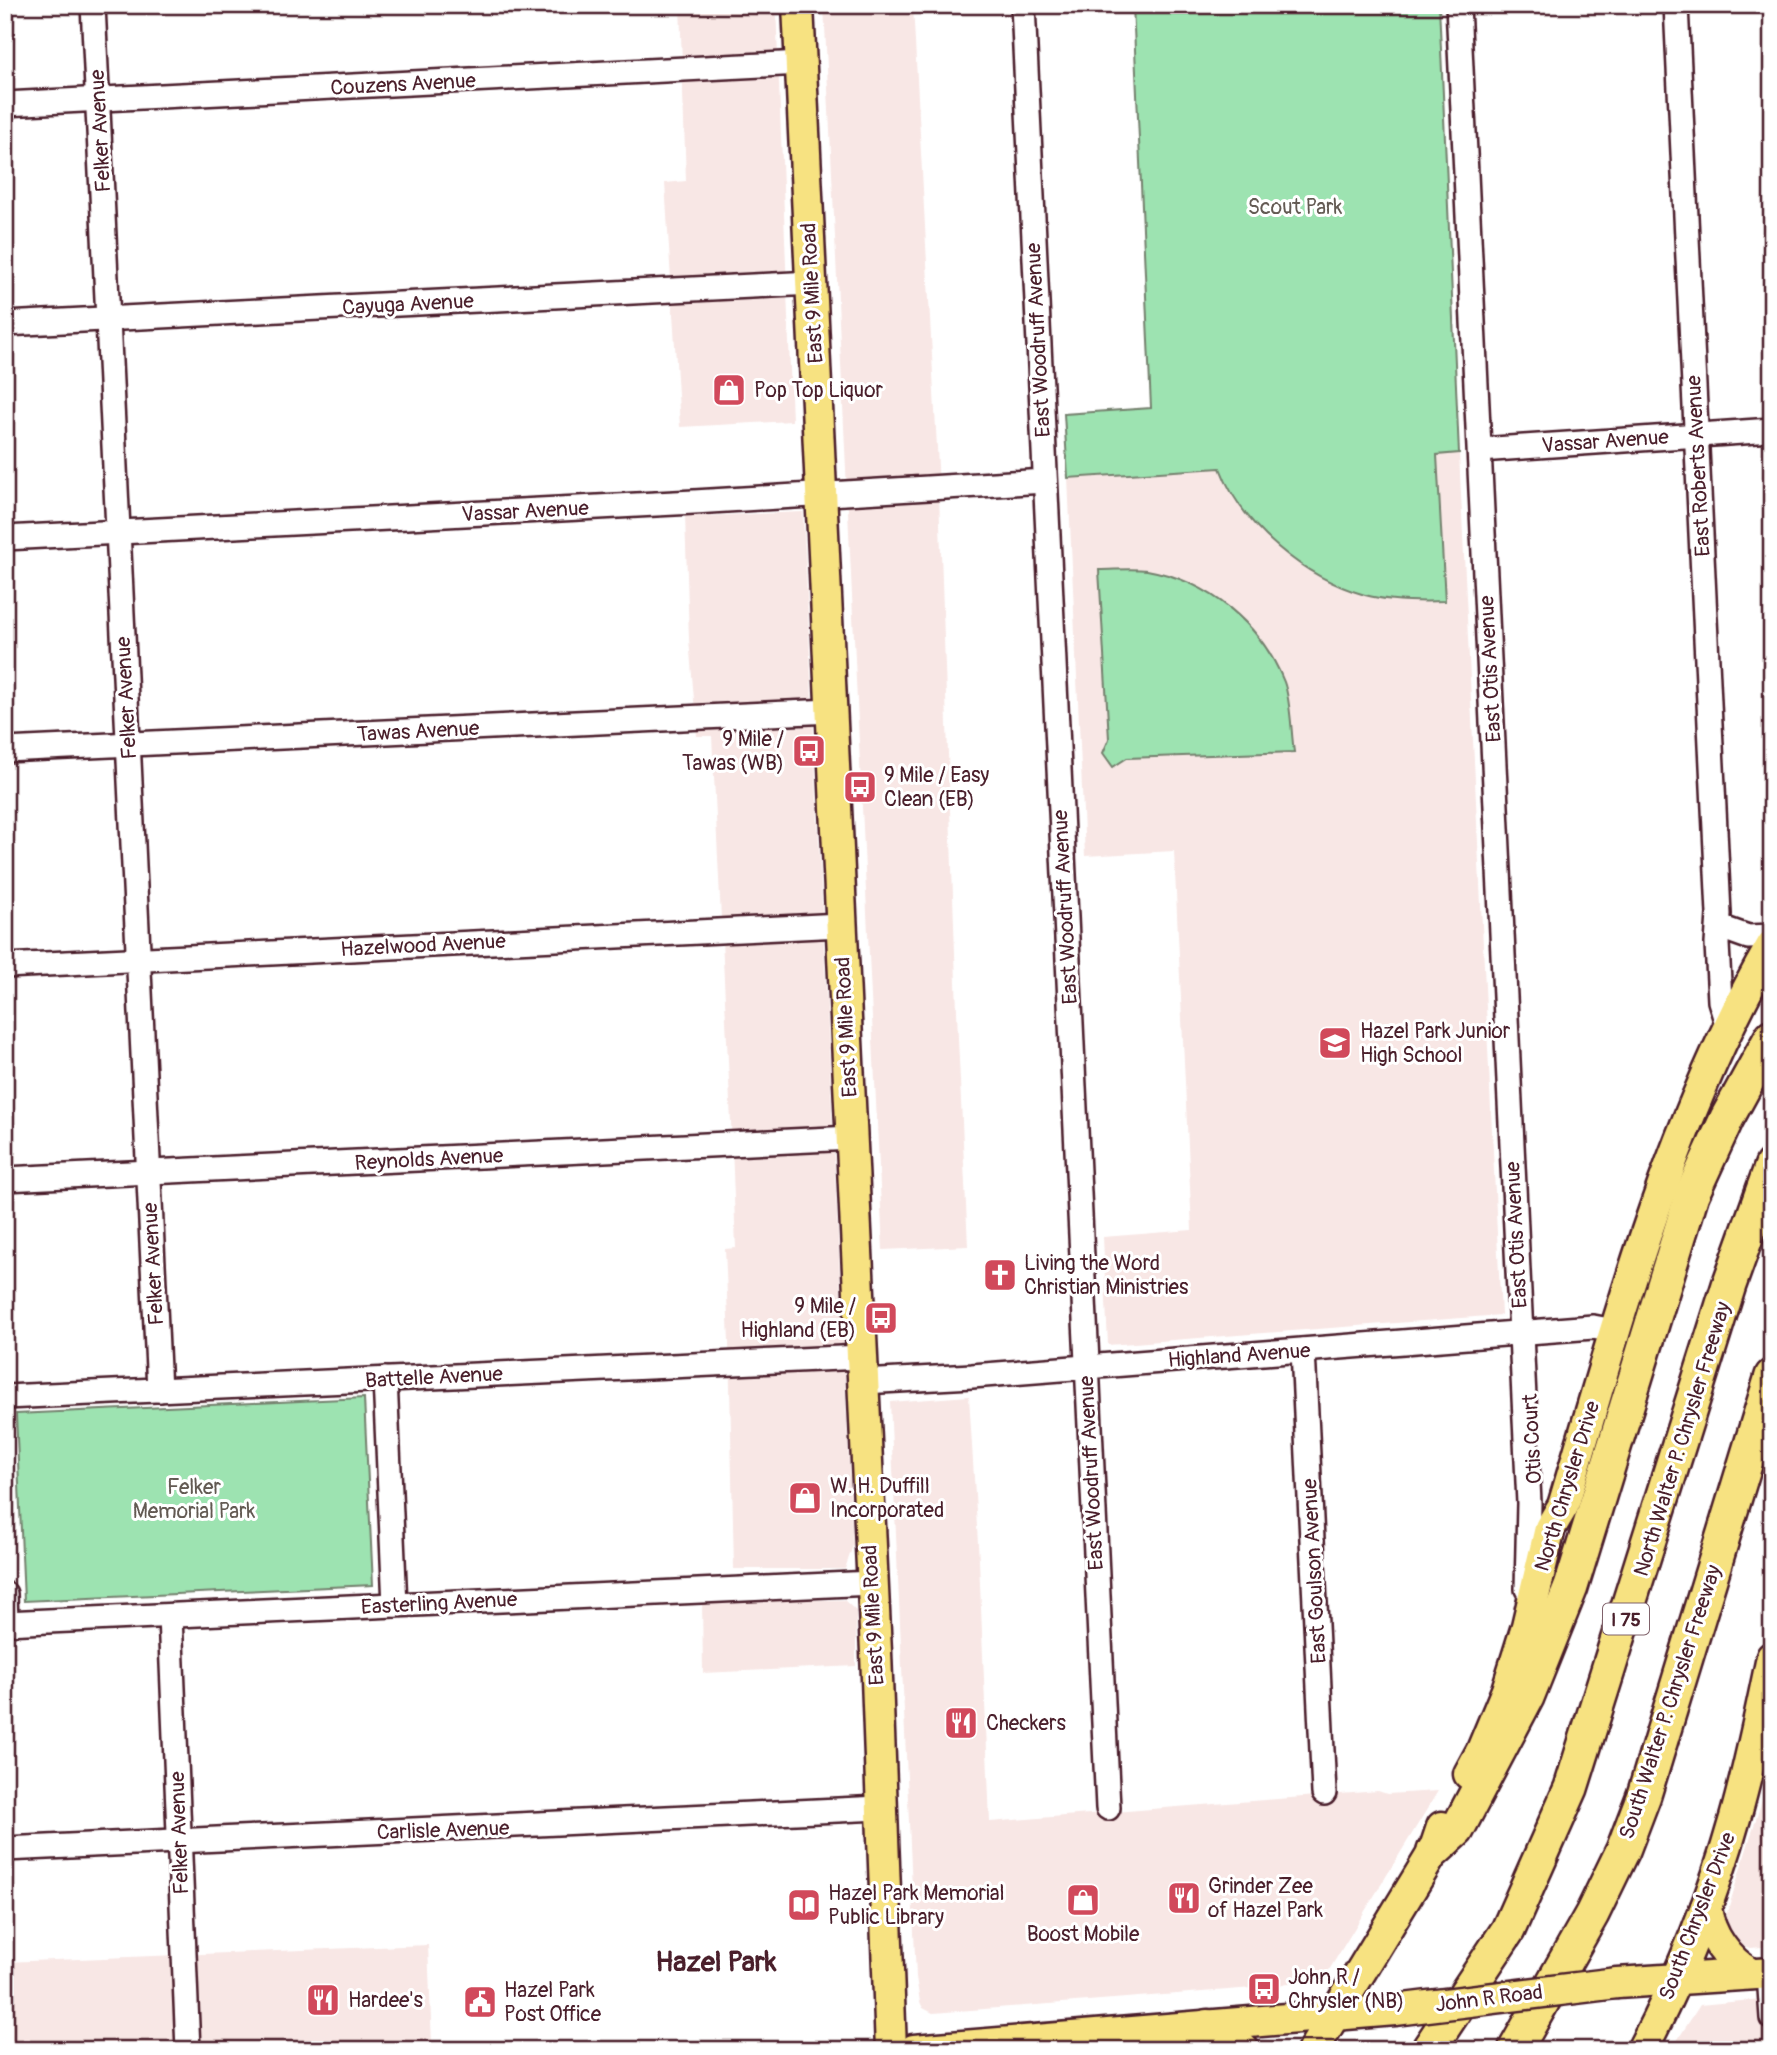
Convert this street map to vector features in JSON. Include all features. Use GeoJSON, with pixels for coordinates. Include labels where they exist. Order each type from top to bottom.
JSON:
{"type":"FeatureCollection","features":[{"type":"Feature","properties":{"kind":"highway"},"geometry":{"type":"LineString","coordinates":[[1434,1851],[1457,1830],[1527,1697],[1572,1587],[1692,1194],[1727,1118],[1772,1037]]}},
{"type":"Feature","properties":{"kind":"highway","name":"North Walter P. Chrysler Freeway"},"geometry":{"type":"LineString","coordinates":[[1428,2050],[1508,1930],[1571,1788],[1729,1285],[1772,1165]]}},
{"type":"Feature","properties":{"kind":"highway","name":"South Walter P. Chrysler Freeway"},"geometry":{"type":"LineString","coordinates":[[1514,2050],[1592,1913],[1623,1850],[1640,1806],[1772,1376]]}},
{"type":"Feature","properties":{"kind":"main road","name":"East 9 Mile Road"},"geometry":{"type":"LineString","coordinates":[[798,5],[852,1138],[891,2050]]}},
{"type":"Feature","properties":{"kind":"main road","name":"North Chrysler Drive"},"geometry":{"type":"LineString","coordinates":[[1313,2050],[1434,1851],[1444,1819],[1482,1750],[1507,1690],[1557,1517],[1657,1196],[1728,1027],[1772,945]]}},
{"type":"Feature","properties":{"kind":"main road","name":"South Chrysler Drive"},"geometry":{"type":"LineString","coordinates":[[1642,2050],[1706,1908],[1735,1820],[1763,1748],[1772,1657]]}},
{"type":"Feature","properties":{"kind":"main road"},"geometry":{"type":"LineString","coordinates":[[1706,1908],[1711,1927],[1726,1954],[1764,1974]]}},
{"type":"Feature","properties":{"kind":"main road","name":"John R Road"},"geometry":{"type":"LineString","coordinates":[[914,2050],[1395,2010],[1616,1983],[1764,1974]]}},
{"type":"Feature","properties":{"kind":"main road"},"geometry":{"type":"LineString","coordinates":[[1207,2025],[1231,2038],[1244,2050]]}},
{"type":"Feature","properties":{"kind":"street","name":"Felker Avenue"},"geometry":{"type":"LineString","coordinates":[[93,5],[159,1390]]}},
{"type":"Feature","properties":{"kind":"street","name":"East Woodruff Avenue"},"geometry":{"type":"LineString","coordinates":[[1023,5],[1108,1808]]}},
{"type":"Feature","properties":{"kind":"street","name":"East Otis Avenue"},"geometry":{"type":"LineString","coordinates":[[1458,5],[1520,1333]]}},
{"type":"Feature","properties":{"kind":"street","name":"East Roberts Avenue"},"geometry":{"type":"LineString","coordinates":[[1676,5],[1720,927],[1717,944],[1720,1001],[1728,1027]]}},
{"type":"Feature","properties":{"kind":"street","name":"Couzens Avenue"},"geometry":{"type":"LineString","coordinates":[[5,104],[801,63]]}},
{"type":"Feature","properties":{"kind":"street","name":"Cayuga Avenue"},"geometry":{"type":"LineString","coordinates":[[5,324],[812,283]]}},
{"type":"Feature","properties":{"kind":"street","name":"Vassar Avenue"},"geometry":{"type":"LineString","coordinates":[[1480,450],[1772,430]]}},
{"type":"Feature","properties":{"kind":"street","name":"Vassar Avenue"},"geometry":{"type":"LineString","coordinates":[[5,538],[1045,481]]}},
{"type":"Feature","properties":{"kind":"street","name":"Tawas Avenue"},"geometry":{"type":"LineString","coordinates":[[5,750],[831,711]]}},
{"type":"Feature","properties":{"kind":"street","name":"Hazelwood Avenue"},"geometry":{"type":"LineString","coordinates":[[5,966],[841,925]]}},
{"type":"Feature","properties":{"kind":"street"},"geometry":{"type":"LineString","coordinates":[[1720,927],[1748,937],[1772,936]]}},
{"type":"Feature","properties":{"kind":"street","name":"Reynolds Avenue"},"geometry":{"type":"LineString","coordinates":[[5,1179],[852,1138]]}},
{"type":"Feature","properties":{"kind":"street","name":"Highland Avenue"},"geometry":{"type":"LineString","coordinates":[[862,1369],[1086,1367],[1593,1327],[1614,1331]]}},
{"type":"Feature","properties":{"kind":"street"},"geometry":{"type":"LineString","coordinates":[[1520,1333],[1529,1503],[1526,1623],[1523,1639]]}},
{"type":"Feature","properties":{"kind":"street","name":"Otis Court"},"geometry":{"type":"LineString","coordinates":[[1520,1333],[1528,1349],[1535,1502],[1538,1514],[1544,1519],[1557,1517]]}},
{"type":"Feature","properties":{"kind":"street","name":"East Goulson Avenue"},"geometry":{"type":"LineString","coordinates":[[1303,1350],[1324,1793]]}},
{"type":"Feature","properties":{"kind":"street","name":"Battelle Avenue"},"geometry":{"type":"LineString","coordinates":[[5,1397],[385,1379],[862,1369]]}},
{"type":"Feature","properties":{"kind":"street"},"geometry":{"type":"LineString","coordinates":[[385,1379],[395,1605]]}},
{"type":"Feature","properties":{"kind":"street"},"geometry":{"type":"LineString","coordinates":[[1528,1559],[1535,1543],[1557,1517]]}},
{"type":"Feature","properties":{"kind":"street","name":"Easterling Avenue"},"geometry":{"type":"LineString","coordinates":[[6,1623],[872,1583]]}},
{"type":"Feature","properties":{"kind":"street"},"geometry":{"type":"LineString","coordinates":[[5,1594],[6,1623]]}},
{"type":"Feature","properties":{"kind":"street","name":"Felker Avenue"},"geometry":{"type":"LineString","coordinates":[[170,1616],[188,2050]]}},
{"type":"Feature","properties":{"kind":"street","name":"Carlisle Avenue"},"geometry":{"type":"LineString","coordinates":[[5,1849],[880,1808]]}},
{"type":"Feature","properties":{"kind":"street"},"geometry":{"type":"LineString","coordinates":[[1764,1974],[1772,2018]]}},
{"type":"Feature","properties":{"kind":"shaded area"},"geometry":{"type":"Polygon","coordinates":[[[680,5],[776,5],[792,421],[680,427],[665,183],[686,181],[680,5]]]}},
{"type":"Feature","properties":{"kind":"shaded area"},"geometry":{"type":"Polygon","coordinates":[[[824,5],[913,5],[938,466],[968,1246],[883,1250],[824,5]]]}},
{"type":"Feature","properties":{"kind":"shaded area","name":"Hazel Park Junior High School"},"geometry":{"type":"Polygon","coordinates":[[[1459,453],[1501,1315],[1108,1345],[1103,1237],[1192,1230],[1174,851],[1085,856],[1068,478],[1459,453]]]}},
{"type":"Feature","properties":{"kind":"shaded area"},"geometry":{"type":"Polygon","coordinates":[[[803,512],[853,1545],[845,1569],[734,1569],[725,1249],[736,1248],[731,1122],[712,736],[697,736],[689,639],[685,515],[803,512]]]}},
{"type":"Feature","properties":{"kind":"shaded area"},"geometry":{"type":"Polygon","coordinates":[[[969,1396],[990,1822],[1378,1791],[1387,1794],[1438,1791],[1323,1980],[933,2013],[923,2008],[916,1977],[890,1402],[969,1396]]]}},
{"type":"Feature","properties":{"kind":"shaded area"},"geometry":{"type":"Polygon","coordinates":[[[702,1600],[844,1600],[856,1611],[856,1666],[703,1673],[702,1600]]]}},
{"type":"Feature","properties":{"kind":"shaded area"},"geometry":{"type":"Polygon","coordinates":[[[1772,1768],[1772,1946],[1751,1948],[1734,1939],[1725,1919],[1772,1768]]]}},
{"type":"Feature","properties":{"kind":"shaded area"},"geometry":{"type":"Polygon","coordinates":[[[428,1945],[432,2045],[309,2050],[5,2050],[5,1962],[428,1945]]]}},
{"type":"Feature","properties":{"kind":"shaded area"},"geometry":{"type":"Polygon","coordinates":[[[1772,1998],[1772,2050],[1671,2050],[1700,2005],[1772,1998]]]}},
{"type":"Feature","properties":{"kind":"green space","name":"Scout Park"},"geometry":{"type":"Polygon","coordinates":[[[1133,5],[1439,5],[1459,453],[1437,455],[1445,601],[1405,601],[1365,595],[1320,576],[1278,547],[1260,530],[1230,490],[1220,468],[1068,478],[1064,414],[1151,408],[1133,5]]]}},
{"type":"Feature","properties":{"kind":"green space"},"geometry":{"type":"Polygon","coordinates":[[[1141,569],[1170,576],[1212,595],[1230,608],[1262,642],[1284,682],[1294,752],[1127,758],[1113,767],[1103,753],[1109,739],[1099,570],[1141,569]]]}},
{"type":"Feature","properties":{"kind":"green space","name":"Felker Memorial Park"},"geometry":{"type":"Polygon","coordinates":[[[364,1398],[373,1585],[24,1601],[16,1414],[364,1398]]]}},
{"type":"Feature","properties":{"kind":"place","name":"Pop Top Liquor"},"geometry":{"type":"Point","coordinates":[729,390]}},
{"type":"Feature","properties":{"kind":"place","name":"9 Mile / Tawas (WB)"},"geometry":{"type":"Point","coordinates":[809,751]}},
{"type":"Feature","properties":{"kind":"place","name":"9 Mile / Easy Clean (EB)"},"geometry":{"type":"Point","coordinates":[860,787]}},
{"type":"Feature","properties":{"kind":"place","name":"Hazel Park Junior High School"},"geometry":{"type":"Point","coordinates":[1335,1043]}},
{"type":"Feature","properties":{"kind":"place","name":"Living the Word Christian Ministries"},"geometry":{"type":"Point","coordinates":[1000,1275]}},
{"type":"Feature","properties":{"kind":"place","name":"9 Mile / Highland (EB)"},"geometry":{"type":"Point","coordinates":[881,1318]}},
{"type":"Feature","properties":{"kind":"place","name":"W. H. Duffill Incorporated"},"geometry":{"type":"Point","coordinates":[805,1498]}},
{"type":"Feature","properties":{"kind":"place","name":"Checkers"},"geometry":{"type":"Point","coordinates":[961,1723]}},
{"type":"Feature","properties":{"kind":"place","name":"Grinder Zee of Hazel Park"},"geometry":{"type":"Point","coordinates":[1184,1898]}},
{"type":"Feature","properties":{"kind":"place","name":"Boost Mobile"},"geometry":{"type":"Point","coordinates":[1083,1900]}},
{"type":"Feature","properties":{"kind":"place","name":"Hazel Park Memorial Public Library"},"geometry":{"type":"Point","coordinates":[804,1905]}},
{"type":"Feature","properties":{"kind":"place","name":"John R / Chrysler (NB)"},"geometry":{"type":"Point","coordinates":[1264,1989]}},
{"type":"Feature","properties":{"kind":"place","name":"Hardee's"},"geometry":{"type":"Point","coordinates":[323,2000]}},
{"type":"Feature","properties":{"kind":"place","name":"Hazel Park Post Office"},"geometry":{"type":"Point","coordinates":[480,2002]}},
{"type":"Feature","properties":{"kind":"district","name":"Hazel Park"},"geometry":{"type":"Point","coordinates":[716,1961]}}]}
